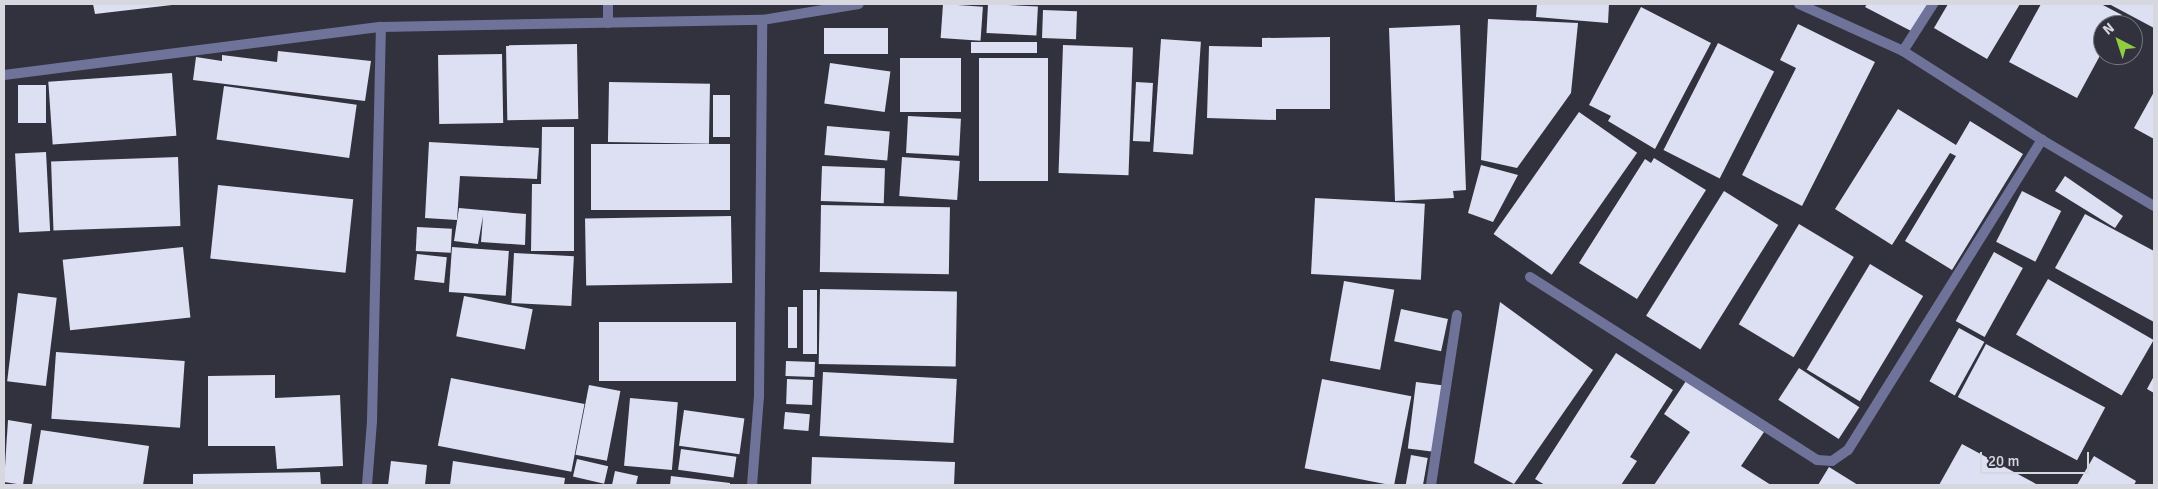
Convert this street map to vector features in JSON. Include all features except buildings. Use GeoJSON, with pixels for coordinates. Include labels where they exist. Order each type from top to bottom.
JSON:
{"type":"FeatureCollection","features":[{"type":"Feature","properties":{"kind":"street"},"geometry":{"type":"LineString","coordinates":[[608,4],[608,23]]}},
{"type":"Feature","properties":{"kind":"street"},"geometry":{"type":"LineString","coordinates":[[4,74],[381,27],[762,20],[859,4]]}},
{"type":"Feature","properties":{"kind":"street"},"geometry":{"type":"LineString","coordinates":[[1799,4],[1903,51],[2042,140],[2154,206]]}},
{"type":"Feature","properties":{"kind":"street"},"geometry":{"type":"LineString","coordinates":[[1903,51],[1933,4]]}},
{"type":"Feature","properties":{"kind":"street"},"geometry":{"type":"LineString","coordinates":[[752,485],[759,396],[762,20]]}},
{"type":"Feature","properties":{"kind":"street"},"geometry":{"type":"LineString","coordinates":[[367,485],[372,421],[381,27]]}},
{"type":"Feature","properties":{"kind":"street"},"geometry":{"type":"LineString","coordinates":[[1530,277],[1817,460],[1832,461],[1848,450],[2042,140]]}},
{"type":"Feature","properties":{"kind":"street"},"geometry":{"type":"LineString","coordinates":[[1431,485],[1457,315]]}}]}
